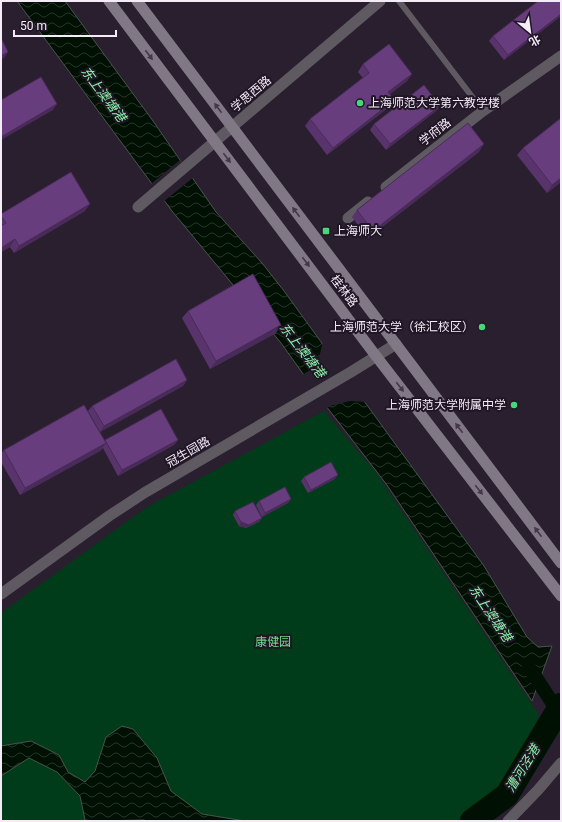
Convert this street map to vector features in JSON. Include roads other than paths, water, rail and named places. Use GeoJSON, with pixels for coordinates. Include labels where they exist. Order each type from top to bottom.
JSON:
{"type":"FeatureCollection","features":[{"type":"Feature","properties":{"kind":"main road","name":"桂林路"},"geometry":{"type":"LineString","coordinates":[[109,1],[376,356],[561,596]]}},
{"type":"Feature","properties":{"kind":"main road","name":"桂林路"},"geometry":{"type":"LineString","coordinates":[[137,1],[561,563]]}},
{"type":"Feature","properties":{"kind":"street","name":"学思西路"},"geometry":{"type":"LineString","coordinates":[[138,207],[380,1]]}},
{"type":"Feature","properties":{"kind":"street","name":"学府路"},"geometry":{"type":"LineString","coordinates":[[348,218],[484,111],[561,56]]}},
{"type":"Feature","properties":{"kind":"street","name":"冠生园路"},"geometry":{"type":"LineString","coordinates":[[1,594],[109,516],[144,493],[396,344]]}},
{"type":"Feature","properties":{"kind":"street"},"geometry":{"type":"LineString","coordinates":[[508,821],[538,790],[561,763]]}},
{"type":"Feature","properties":{"kind":"lane"},"geometry":{"type":"LineString","coordinates":[[399,1],[484,111]]}},
{"type":"Feature","properties":{"kind":"water"},"geometry":{"type":"Polygon","coordinates":[[[17,1],[65,1],[153,121],[216,212],[262,263],[284,291],[484,566],[527,637],[538,647],[552,646],[532,701],[387,485],[326,406],[281,343],[172,211],[17,1]]]}},
{"type":"Feature","properties":{"kind":"water"},"geometry":{"type":"Polygon","coordinates":[[[122,726],[133,729],[157,758],[171,791],[202,814],[245,821],[85,820],[80,796],[57,772],[29,758],[1,776],[1,746],[31,741],[59,755],[68,772],[85,782],[95,771],[106,737],[122,726]]]}},
{"type":"Feature","properties":{"kind":"waterway","name":"东上澳塘港"},"geometry":{"type":"LineString","coordinates":[[529,667],[557,710]]}},
{"type":"Feature","properties":{"kind":"waterway","name":"漕河泾港"},"geometry":{"type":"LineString","coordinates":[[472,821],[507,795],[561,705]]}},
{"type":"Feature","properties":{"kind":"place","name":"上海师范大学第六教学楼"},"geometry":{"type":"Point","coordinates":[360,103]}},
{"type":"Feature","properties":{"kind":"place","name":"上海师大"},"geometry":{"type":"Point","coordinates":[326,231]}},
{"type":"Feature","properties":{"kind":"place","name":"上海师范大学（徐汇校区）"},"geometry":{"type":"Point","coordinates":[482,327]}},
{"type":"Feature","properties":{"kind":"place","name":"上海师范大学附属中学"},"geometry":{"type":"Point","coordinates":[514,405]}},
{"type":"Feature","properties":{"kind":"park label","name":"康健园"},"geometry":{"type":"Point","coordinates":[273,642]}}]}
